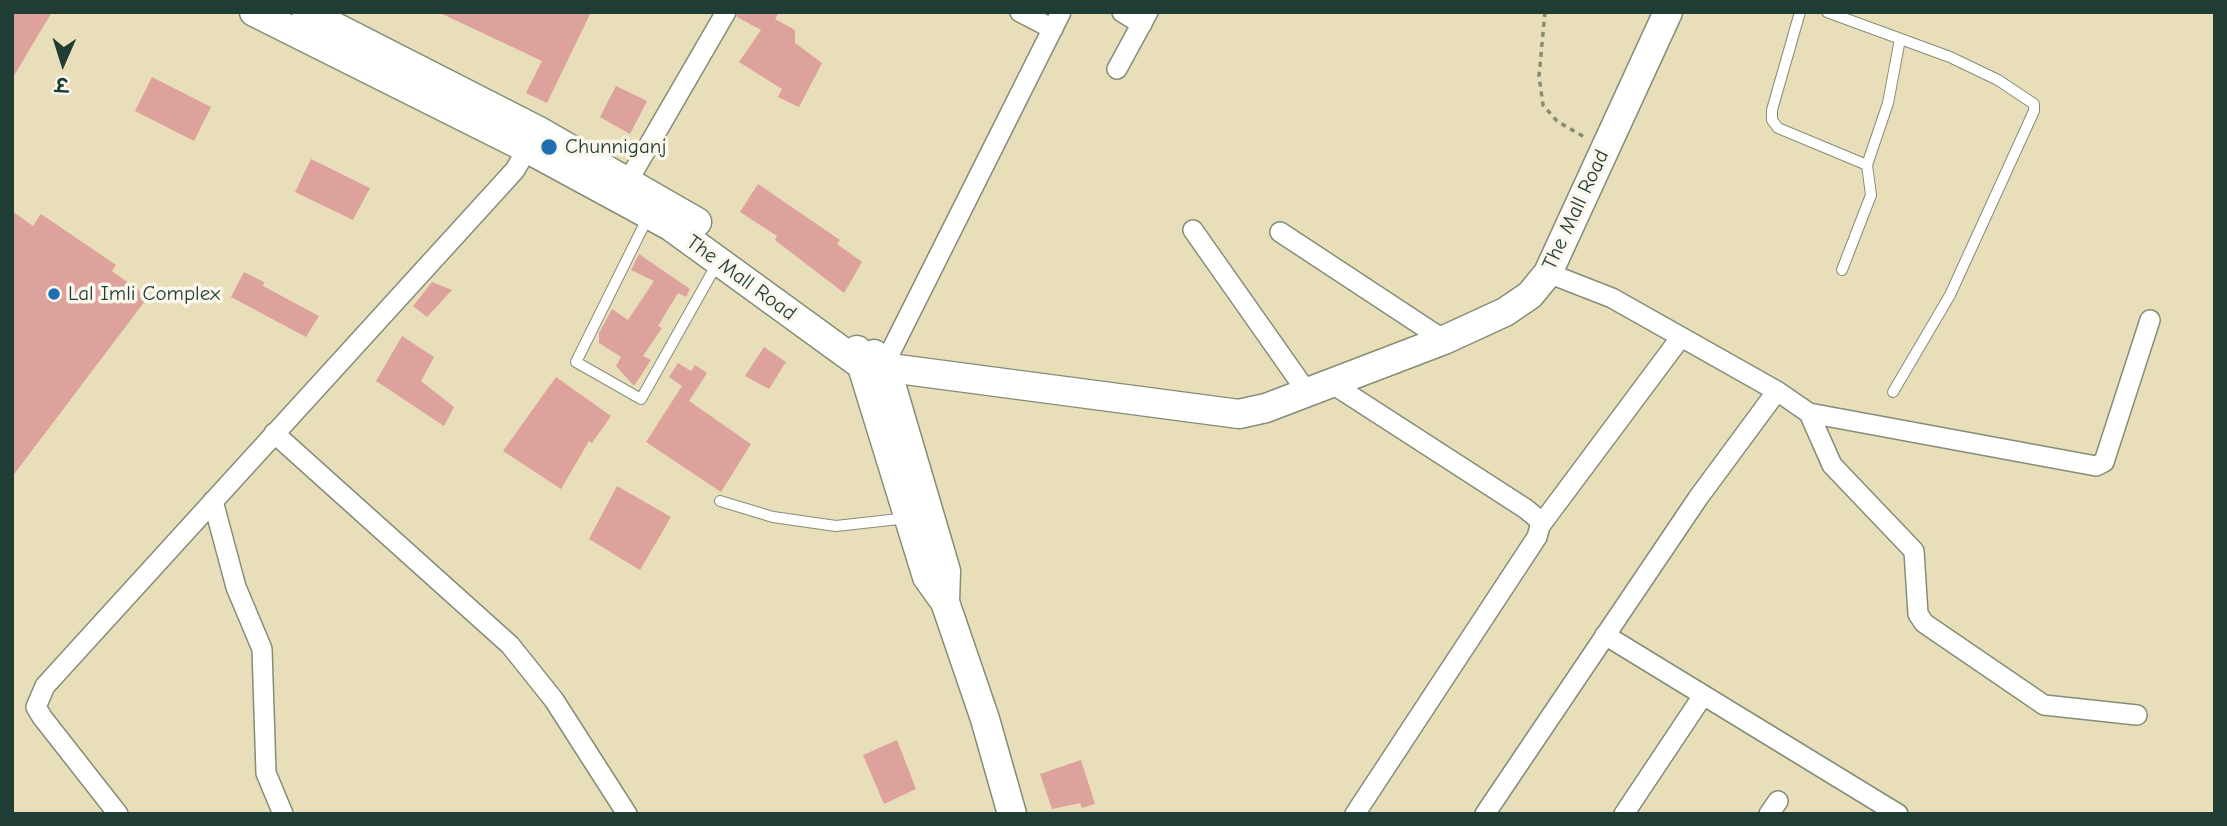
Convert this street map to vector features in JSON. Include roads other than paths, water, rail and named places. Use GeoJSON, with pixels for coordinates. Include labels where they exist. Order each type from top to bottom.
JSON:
{"type":"FeatureCollection","features":[{"type":"Feature","properties":{"kind":"main road","name":"The Mall Road"},"geometry":{"type":"LineString","coordinates":[[254,12],[628,181],[682,211],[871,354]]}},
{"type":"Feature","properties":{"kind":"main road","name":"The Mall Road"},"geometry":{"type":"LineString","coordinates":[[306,12],[347,22],[718,261],[871,354],[1239,414],[1265,408],[1444,340],[1505,312],[1530,295],[1548,273],[1668,12]]}},
{"type":"Feature","properties":{"kind":"main road"},"geometry":{"type":"LineString","coordinates":[[871,354],[908,518],[927,578],[945,602],[985,719],[1012,814]]}},
{"type":"Feature","properties":{"kind":"main road"},"geometry":{"type":"LineString","coordinates":[[871,354],[893,391],[946,571],[945,602]]}},
{"type":"Feature","properties":{"kind":"street"},"geometry":{"type":"LineString","coordinates":[[628,181],[726,12]]}},
{"type":"Feature","properties":{"kind":"street"},"geometry":{"type":"LineString","coordinates":[[871,354],[1057,21],[1020,12]]}},
{"type":"Feature","properties":{"kind":"street"},"geometry":{"type":"LineString","coordinates":[[1117,69],[1145,18],[1122,12]]}},
{"type":"Feature","properties":{"kind":"street"},"geometry":{"type":"LineString","coordinates":[[118,814],[41,717],[36,707],[37,699],[45,686],[515,170],[532,139]]}},
{"type":"Feature","properties":{"kind":"street"},"geometry":{"type":"LineString","coordinates":[[1193,230],[1319,387],[1526,509],[1538,519],[1537,537],[1355,814]]}},
{"type":"Feature","properties":{"kind":"street"},"geometry":{"type":"LineString","coordinates":[[1280,232],[1444,340]]}},
{"type":"Feature","properties":{"kind":"street"},"geometry":{"type":"LineString","coordinates":[[1548,273],[1612,298],[1777,391],[1809,413],[2096,466],[2104,462],[2150,320]]}},
{"type":"Feature","properties":{"kind":"street"},"geometry":{"type":"LineString","coordinates":[[1539,526],[1681,337]]}},
{"type":"Feature","properties":{"kind":"street"},"geometry":{"type":"LineString","coordinates":[[1485,814],[1698,498],[1777,391]]}},
{"type":"Feature","properties":{"kind":"street"},"geometry":{"type":"LineString","coordinates":[[1809,413],[1832,465],[1914,551],[1919,614],[1924,623],[2044,705],[2137,715]]}},
{"type":"Feature","properties":{"kind":"street"},"geometry":{"type":"LineString","coordinates":[[274,433],[510,645],[554,700],[627,814]]}},
{"type":"Feature","properties":{"kind":"street"},"geometry":{"type":"LineString","coordinates":[[213,501],[236,587],[262,649],[266,773],[283,814]]}},
{"type":"Feature","properties":{"kind":"street"},"geometry":{"type":"LineString","coordinates":[[1605,635],[1702,697],[1898,814]]}},
{"type":"Feature","properties":{"kind":"street"},"geometry":{"type":"LineString","coordinates":[[1624,814],[1702,697]]}},
{"type":"Feature","properties":{"kind":"lane"},"geometry":{"type":"LineString","coordinates":[[1800,12],[1772,120],[1777,128],[1867,165]]}},
{"type":"Feature","properties":{"kind":"lane"},"geometry":{"type":"LineString","coordinates":[[1827,12],[1950,57],[1998,80],[2034,104],[2034,111],[1950,295],[1893,392]]}},
{"type":"Feature","properties":{"kind":"lane"},"geometry":{"type":"LineString","coordinates":[[1842,270],[1871,195],[1867,165],[1888,103],[1900,40]]}},
{"type":"Feature","properties":{"kind":"lane"},"geometry":{"type":"LineString","coordinates":[[649,215],[576,362],[641,399],[718,261]]}},
{"type":"Feature","properties":{"kind":"lane"},"geometry":{"type":"LineString","coordinates":[[720,500],[773,517],[836,526],[908,518]]}},
{"type":"Feature","properties":{"kind":"place","name":"Chunniganj"},"geometry":{"type":"Point","coordinates":[549,147]}},
{"type":"Feature","properties":{"kind":"place","name":"Lal Imli Complex"},"geometry":{"type":"Point","coordinates":[54,294]}}]}
